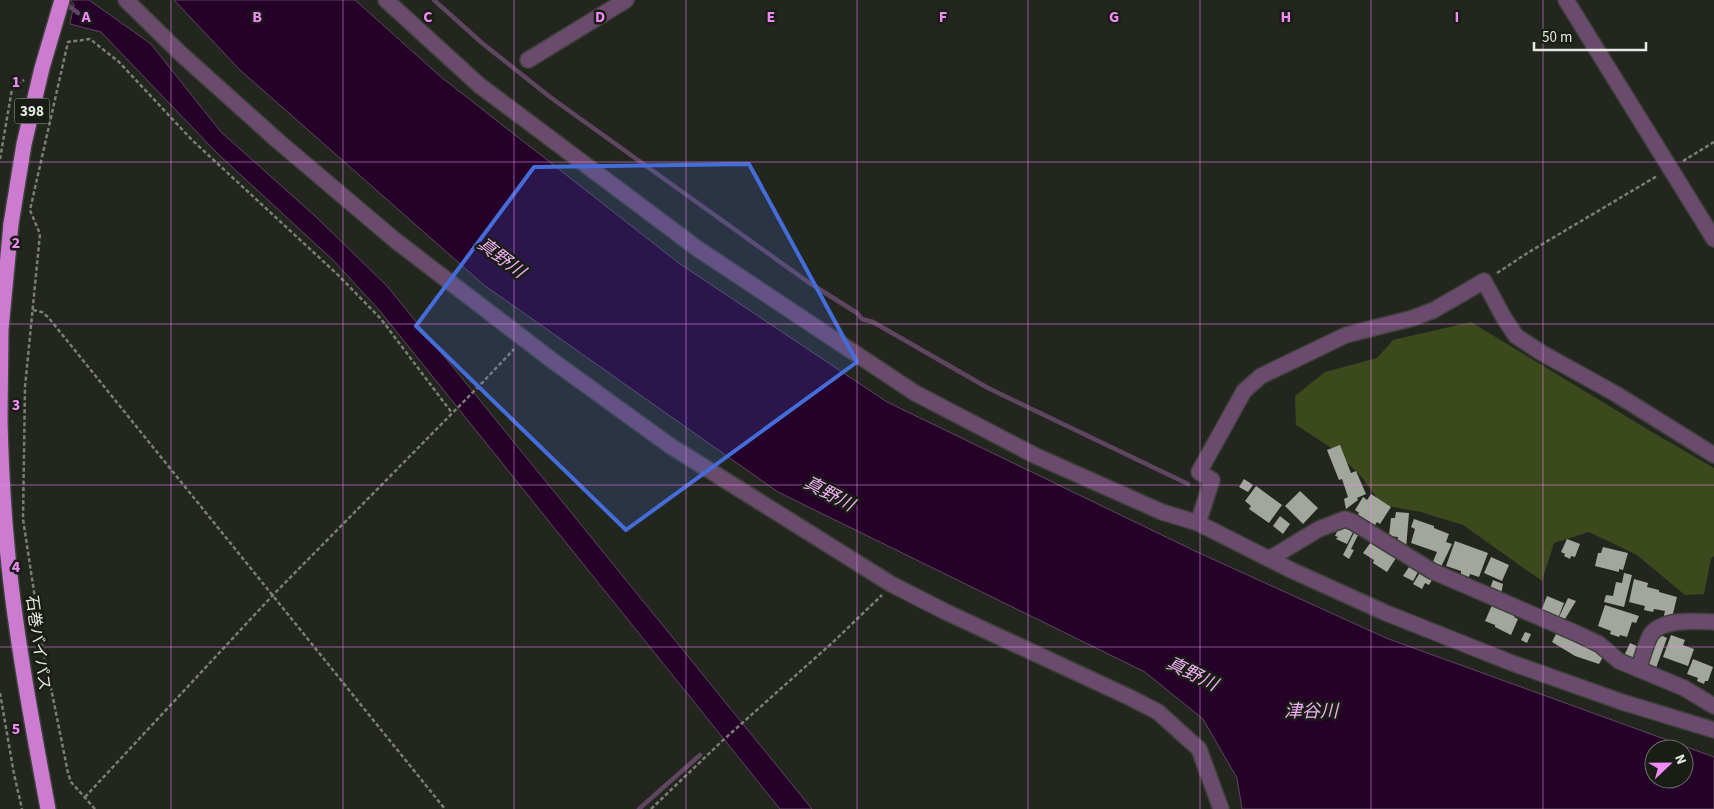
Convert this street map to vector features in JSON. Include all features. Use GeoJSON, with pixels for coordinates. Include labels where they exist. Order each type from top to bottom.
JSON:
{"type":"FeatureCollection","features":[{"type":"Feature","properties":{"kind":"highway","name":"石巻バイパス"},"geometry":{"type":"LineString","coordinates":[[48,809],[24,673],[7,548],[2,488],[0,419],[1,328],[11,224],[24,144],[42,68],[62,0]]}},
{"type":"Feature","properties":{"kind":"street"},"geometry":{"type":"LineString","coordinates":[[126,0],[180,53],[278,141],[396,241],[523,339],[669,445],[890,584],[1158,712],[1199,749],[1221,809]]}},
{"type":"Feature","properties":{"kind":"street"},"geometry":{"type":"LineString","coordinates":[[386,0],[480,85],[698,249],[916,393],[1036,456],[1162,512],[1198,524],[1386,613],[1512,663],[1622,702],[1714,730]]}},
{"type":"Feature","properties":{"kind":"street"},"geometry":{"type":"LineString","coordinates":[[528,60],[626,0]]}},
{"type":"Feature","properties":{"kind":"street"},"geometry":{"type":"LineString","coordinates":[[1566,0],[1714,240]]}},
{"type":"Feature","properties":{"kind":"street"},"geometry":{"type":"LineString","coordinates":[[1198,524],[1212,480],[1199,472],[1244,391],[1261,376],[1346,335],[1413,318],[1434,310],[1484,281],[1516,336],[1542,353],[1616,394],[1714,455]]}},
{"type":"Feature","properties":{"kind":"street"},"geometry":{"type":"LineString","coordinates":[[1269,559],[1319,529],[1345,519],[1432,571],[1599,644],[1619,661],[1684,688],[1714,706]]}},
{"type":"Feature","properties":{"kind":"street"},"geometry":{"type":"LineString","coordinates":[[1638,669],[1651,634],[1661,628],[1684,620],[1714,622]]}},
{"type":"Feature","properties":{"kind":"path"},"geometry":{"type":"LineString","coordinates":[[95,809],[71,782],[68,773],[41,638],[23,519],[25,387],[40,234],[30,210],[68,42],[90,39],[119,62],[192,140],[337,274],[374,313],[452,412]]}},
{"type":"Feature","properties":{"kind":"path"},"geometry":{"type":"LineString","coordinates":[[1484,281],[1529,252],[1714,142]]}},
{"type":"Feature","properties":{"kind":"path"},"geometry":{"type":"LineString","coordinates":[[33,310],[42,312],[48,317],[445,809]]}},
{"type":"Feature","properties":{"kind":"path"},"geometry":{"type":"LineString","coordinates":[[85,797],[273,595],[452,412],[482,384],[523,339]]}},
{"type":"Feature","properties":{"kind":"path"},"geometry":{"type":"LineString","coordinates":[[651,809],[721,742],[870,607],[890,584]]}},
{"type":"Feature","properties":{"kind":"path"},"geometry":{"type":"LineString","coordinates":[[0,693],[22,809]]}},
{"type":"Feature","properties":{"kind":"highlighted area"},"geometry":{"type":"Polygon","coordinates":[[[749,164],[857,362],[626,530],[416,326],[534,167],[749,164]]]}},
{"type":"Feature","properties":{"kind":"green space"},"geometry":{"type":"Polygon","coordinates":[[[1471,322],[1714,468],[1714,556],[1711,559],[1704,594],[1685,595],[1637,555],[1589,532],[1554,543],[1542,581],[1463,525],[1421,512],[1382,505],[1361,476],[1333,449],[1296,425],[1295,396],[1325,372],[1377,358],[1393,340],[1471,322]]]}},
{"type":"Feature","properties":{"kind":"water"},"geometry":{"type":"Polygon","coordinates":[[[70,0],[89,0],[151,44],[221,132],[315,216],[387,286],[812,809],[780,809],[380,311],[334,261],[217,153],[101,32],[70,24],[74,4],[70,0]]]}},
{"type":"Feature","properties":{"kind":"water","name":"津谷川"},"geometry":{"type":"Polygon","coordinates":[[[174,0],[355,0],[441,77],[680,264],[887,402],[1197,552],[1386,638],[1664,739],[1644,739],[1644,789],[1694,789],[1694,750],[1714,757],[1714,809],[1242,809],[1237,778],[1203,719],[1145,672],[778,492],[484,285],[240,70],[174,0]]]}},
{"type":"Feature","properties":{"kind":"building"},"geometry":{"type":"Polygon","coordinates":[[[1340,445],[1351,473],[1356,471],[1366,494],[1357,498],[1358,500],[1346,509],[1344,499],[1348,497],[1342,479],[1339,480],[1327,450],[1340,445]]]}},
{"type":"Feature","properties":{"kind":"building"},"geometry":{"type":"Polygon","coordinates":[[[1244,479],[1253,485],[1248,492],[1239,487],[1244,479]]]}},
{"type":"Feature","properties":{"kind":"building"},"geometry":{"type":"Polygon","coordinates":[[[1256,486],[1282,505],[1269,523],[1249,509],[1251,506],[1245,501],[1256,486]]]}},
{"type":"Feature","properties":{"kind":"building"},"geometry":{"type":"Polygon","coordinates":[[[1300,491],[1318,508],[1303,524],[1285,506],[1300,491]]]}},
{"type":"Feature","properties":{"kind":"building"},"geometry":{"type":"Polygon","coordinates":[[[1371,494],[1391,507],[1380,524],[1377,522],[1375,525],[1358,515],[1359,513],[1355,510],[1363,497],[1367,500],[1371,494]]]}},
{"type":"Feature","properties":{"kind":"building"},"geometry":{"type":"Polygon","coordinates":[[[1396,512],[1409,513],[1406,549],[1397,544],[1398,537],[1389,536],[1391,518],[1395,518],[1396,512]]]}},
{"type":"Feature","properties":{"kind":"building"},"geometry":{"type":"Polygon","coordinates":[[[1280,516],[1290,524],[1283,534],[1273,526],[1280,516]]]}},
{"type":"Feature","properties":{"kind":"building"},"geometry":{"type":"Polygon","coordinates":[[[1414,519],[1449,534],[1446,542],[1452,544],[1441,567],[1432,564],[1437,552],[1411,543],[1415,529],[1411,527],[1414,519]]]}},
{"type":"Feature","properties":{"kind":"building"},"geometry":{"type":"Polygon","coordinates":[[[1340,525],[1353,532],[1347,544],[1336,539],[1338,537],[1335,536],[1340,525]]]}},
{"type":"Feature","properties":{"kind":"building"},"geometry":{"type":"Polygon","coordinates":[[[1356,529],[1360,531],[1351,549],[1354,550],[1349,559],[1343,555],[1356,529]]]}},
{"type":"Feature","properties":{"kind":"building"},"geometry":{"type":"Polygon","coordinates":[[[1567,539],[1580,544],[1575,557],[1571,556],[1570,559],[1561,552],[1567,539]]]}},
{"type":"Feature","properties":{"kind":"building"},"geometry":{"type":"Polygon","coordinates":[[[1455,541],[1488,553],[1479,577],[1470,574],[1469,577],[1461,574],[1461,571],[1446,566],[1455,541]]]}},
{"type":"Feature","properties":{"kind":"building"},"geometry":{"type":"Polygon","coordinates":[[[1371,542],[1396,558],[1387,572],[1373,563],[1374,560],[1363,553],[1371,542]]]}},
{"type":"Feature","properties":{"kind":"building"},"geometry":{"type":"Polygon","coordinates":[[[1603,547],[1628,553],[1623,570],[1619,569],[1619,572],[1595,566],[1598,553],[1601,553],[1603,547]]]}},
{"type":"Feature","properties":{"kind":"building"},"geometry":{"type":"Polygon","coordinates":[[[1491,557],[1509,565],[1502,581],[1484,573],[1491,557]]]}},
{"type":"Feature","properties":{"kind":"building"},"geometry":{"type":"Polygon","coordinates":[[[1409,567],[1418,572],[1413,581],[1403,576],[1409,567]]]}},
{"type":"Feature","properties":{"kind":"building"},"geometry":{"type":"Polygon","coordinates":[[[1421,571],[1433,578],[1429,585],[1425,583],[1422,589],[1413,584],[1421,571]]]}},
{"type":"Feature","properties":{"kind":"building"},"geometry":{"type":"Polygon","coordinates":[[[1624,573],[1632,575],[1624,607],[1604,602],[1606,595],[1613,596],[1616,582],[1622,583],[1624,573]]]}},
{"type":"Feature","properties":{"kind":"building"},"geometry":{"type":"Polygon","coordinates":[[[1634,579],[1648,583],[1647,587],[1677,597],[1671,622],[1663,620],[1665,611],[1654,609],[1653,612],[1644,610],[1645,606],[1629,602],[1634,579]]]}},
{"type":"Feature","properties":{"kind":"building"},"geometry":{"type":"Polygon","coordinates":[[[1493,580],[1503,584],[1501,594],[1490,589],[1493,580]]]}},
{"type":"Feature","properties":{"kind":"building"},"geometry":{"type":"Polygon","coordinates":[[[1547,596],[1564,603],[1558,618],[1541,611],[1547,596]]]}},
{"type":"Feature","properties":{"kind":"building"},"geometry":{"type":"Polygon","coordinates":[[[1568,598],[1576,601],[1565,619],[1559,617],[1568,598]]]}},
{"type":"Feature","properties":{"kind":"building"},"geometry":{"type":"Polygon","coordinates":[[[1493,603],[1516,613],[1514,617],[1518,619],[1511,635],[1485,621],[1493,603]]]}},
{"type":"Feature","properties":{"kind":"building"},"geometry":{"type":"Polygon","coordinates":[[[1605,605],[1639,616],[1636,623],[1632,622],[1627,637],[1610,634],[1611,631],[1598,626],[1605,605]]]}},
{"type":"Feature","properties":{"kind":"building"},"geometry":{"type":"Polygon","coordinates":[[[1558,630],[1604,655],[1599,664],[1575,656],[1552,642],[1558,630]]]}},
{"type":"Feature","properties":{"kind":"building"},"geometry":{"type":"Polygon","coordinates":[[[1525,632],[1531,634],[1527,643],[1521,640],[1525,632]]]}},
{"type":"Feature","properties":{"kind":"building"},"geometry":{"type":"Polygon","coordinates":[[[1658,634],[1667,638],[1656,668],[1644,663],[1658,634]]]}},
{"type":"Feature","properties":{"kind":"building"},"geometry":{"type":"Polygon","coordinates":[[[1671,635],[1685,640],[1683,645],[1694,649],[1688,666],[1663,657],[1671,635]]]}},
{"type":"Feature","properties":{"kind":"building"},"geometry":{"type":"Polygon","coordinates":[[[1630,643],[1641,648],[1636,661],[1624,656],[1630,643]]]}},
{"type":"Feature","properties":{"kind":"building"},"geometry":{"type":"Polygon","coordinates":[[[1693,659],[1713,667],[1708,681],[1705,681],[1704,684],[1697,681],[1698,678],[1687,674],[1693,659]]]}},
{"type":"Feature","properties":{"kind":"waterway"},"geometry":{"type":"LineString","coordinates":[[434,0],[482,43],[550,97],[808,282],[857,313],[862,319],[873,322],[988,388],[1188,484]]}},
{"type":"Feature","properties":{"kind":"waterway"},"geometry":{"type":"LineString","coordinates":[[64,2],[78,13]]}},
{"type":"Feature","properties":{"kind":"waterway"},"geometry":{"type":"LineString","coordinates":[[639,809],[700,755]]}},
{"type":"Feature","properties":{"kind":"water label","name":"真野川"},"geometry":{"type":"Point","coordinates":[501,258]}},
{"type":"Feature","properties":{"kind":"water label","name":"真野川"},"geometry":{"type":"Point","coordinates":[829,494]}},
{"type":"Feature","properties":{"kind":"water label","name":"真野川"},"geometry":{"type":"Point","coordinates":[1192,674]}}]}
